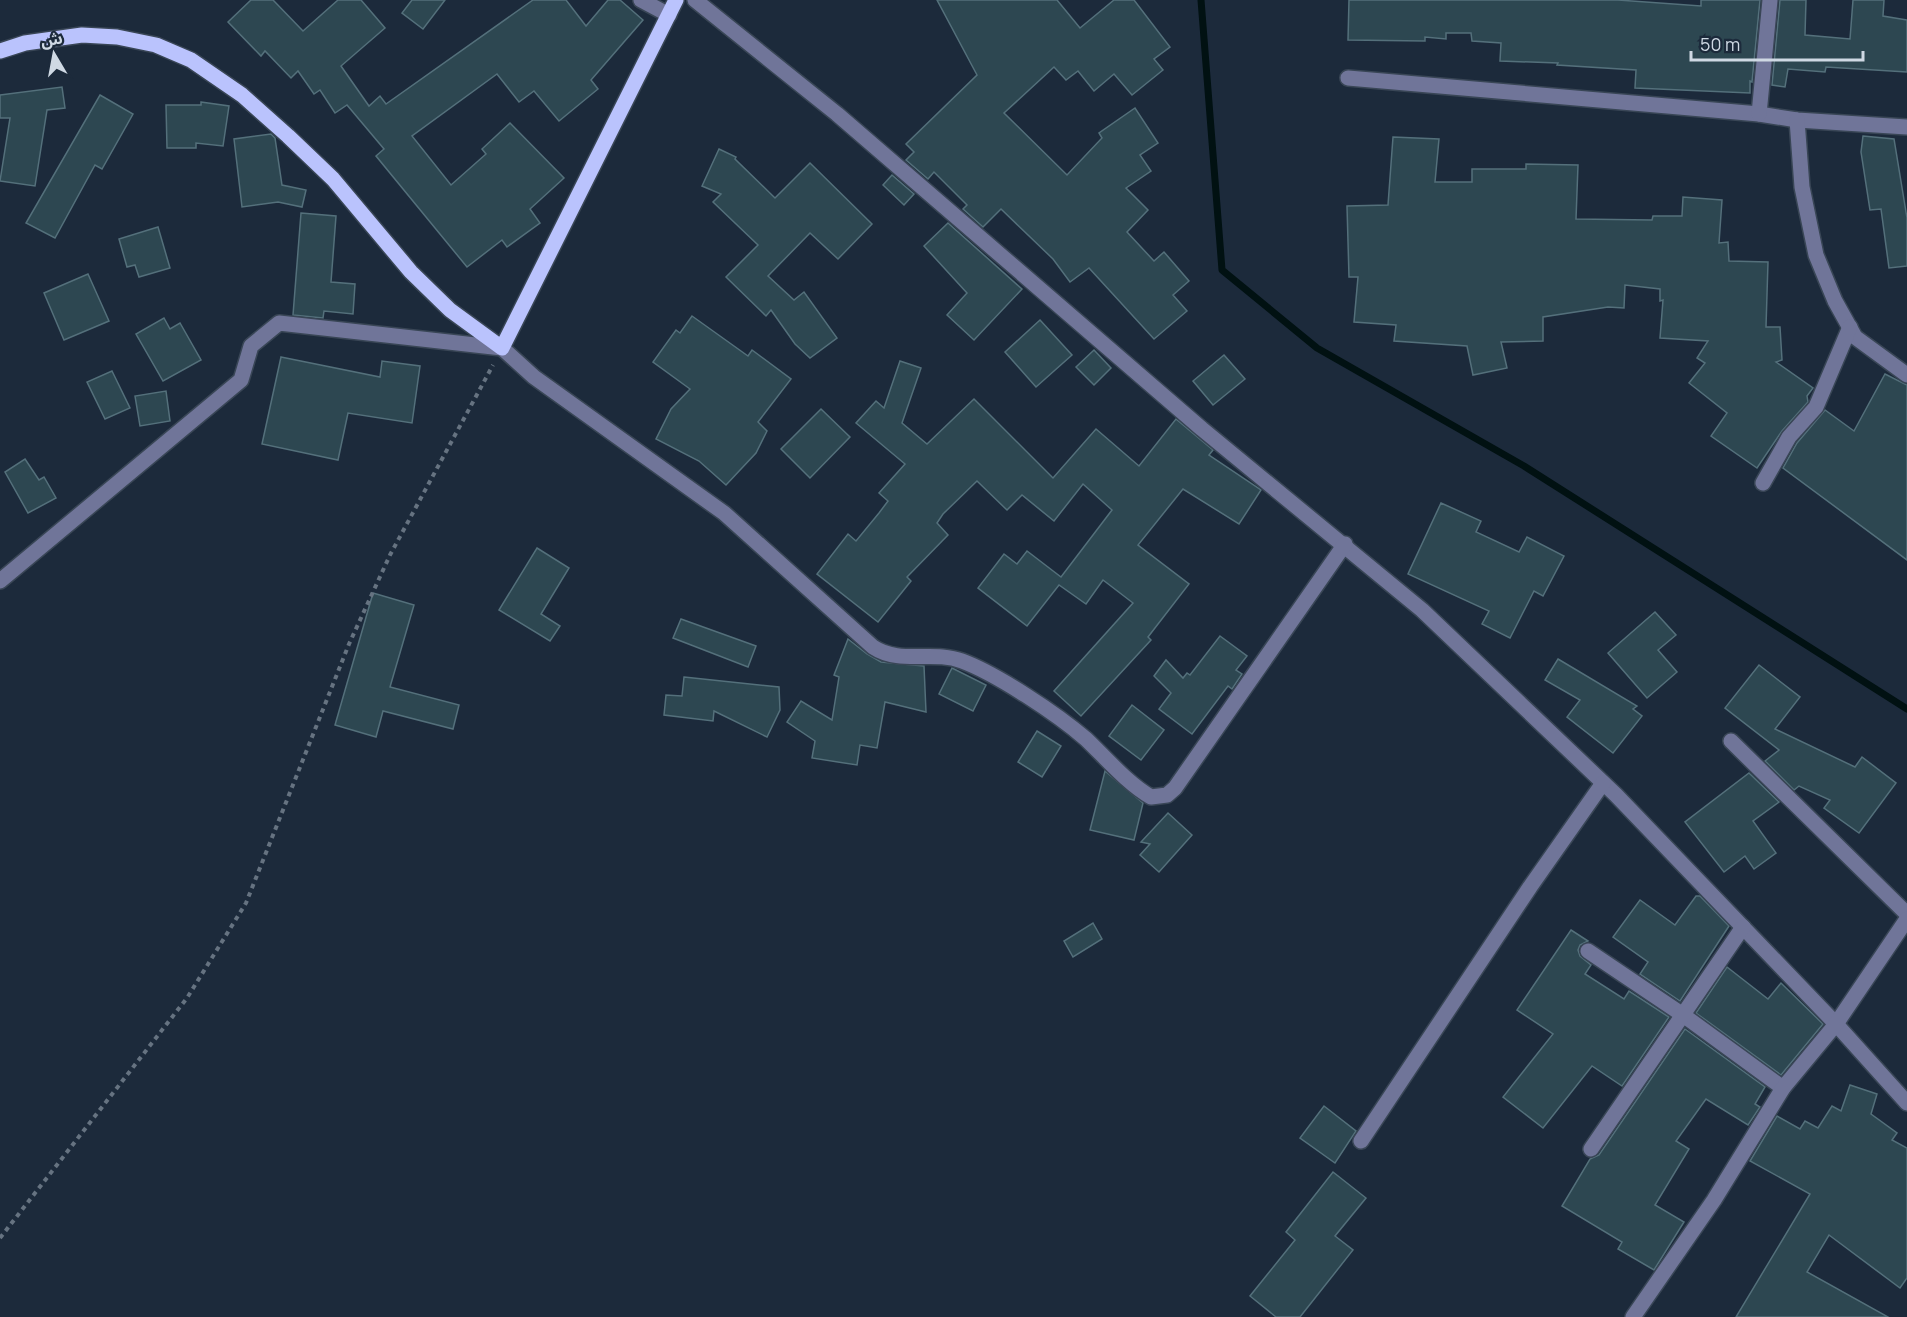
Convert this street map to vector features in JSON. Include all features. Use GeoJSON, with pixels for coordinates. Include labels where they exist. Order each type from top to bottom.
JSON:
{"type":"FeatureCollection","features":[{"type":"Feature","properties":{"kind":"main road"},"geometry":{"type":"LineString","coordinates":[[0,51],[25,43],[82,34],[117,37],[156,45],[191,60],[242,95],[288,136],[333,179],[434,295],[450,310],[502,348],[676,0]]}},
{"type":"Feature","properties":{"kind":"street"},"geometry":{"type":"LineString","coordinates":[[640,0],[669,15]]}},
{"type":"Feature","properties":{"kind":"street"},"geometry":{"type":"LineString","coordinates":[[694,0],[837,114],[1202,429],[1422,610],[1603,783],[1836,1024],[1907,1103]]}},
{"type":"Feature","properties":{"kind":"street"},"geometry":{"type":"LineString","coordinates":[[1759,114],[1770,0]]}},
{"type":"Feature","properties":{"kind":"street"},"geometry":{"type":"LineString","coordinates":[[1348,78],[1759,114],[1797,120],[1907,127]]}},
{"type":"Feature","properties":{"kind":"street"},"geometry":{"type":"LineString","coordinates":[[1797,120],[1802,187],[1816,255],[1835,301],[1856,337],[1907,375]]}},
{"type":"Feature","properties":{"kind":"street"},"geometry":{"type":"LineString","coordinates":[[0,581],[241,381],[251,346],[279,323],[502,348],[534,377],[724,513],[873,647],[886,655],[947,657],[962,661],[1023,694],[1083,737],[1151,796],[1167,795],[1174,789],[1344,544]]}},
{"type":"Feature","properties":{"kind":"street"},"geometry":{"type":"LineString","coordinates":[[1763,483],[1789,437],[1816,406],[1850,327]]}},
{"type":"Feature","properties":{"kind":"street"},"geometry":{"type":"LineString","coordinates":[[1731,741],[1907,914]]}},
{"type":"Feature","properties":{"kind":"street"},"geometry":{"type":"LineString","coordinates":[[1361,1141],[1530,887],[1603,783]]}},
{"type":"Feature","properties":{"kind":"street"},"geometry":{"type":"LineString","coordinates":[[1633,1317],[1714,1200],[1784,1088],[1836,1024],[1907,919]]}},
{"type":"Feature","properties":{"kind":"street"},"geometry":{"type":"LineString","coordinates":[[1591,1149],[1743,927]]}},
{"type":"Feature","properties":{"kind":"street"},"geometry":{"type":"LineString","coordinates":[[1588,951],[1683,1015],[1784,1088]]}},
{"type":"Feature","properties":{"kind":"path"},"geometry":{"type":"LineString","coordinates":[[0,1238],[187,998],[246,903],[349,644],[390,555],[502,348]]}},
{"type":"Feature","properties":{"kind":"building"},"geometry":{"type":"Polygon","coordinates":[[[251,0],[273,0],[303,31],[338,0],[361,0],[385,28],[341,66],[369,106],[380,96],[386,104],[533,0],[566,0],[586,26],[608,0],[620,0],[643,20],[591,80],[598,89],[559,121],[534,91],[519,102],[497,74],[412,136],[451,185],[486,154],[482,149],[510,123],[564,178],[530,209],[540,223],[507,247],[502,240],[467,267],[376,156],[384,149],[347,105],[335,113],[320,90],[314,94],[298,71],[291,78],[265,51],[261,56],[228,22],[251,0]]]}},
{"type":"Feature","properties":{"kind":"building"},"geometry":{"type":"Polygon","coordinates":[[[412,0],[445,0],[423,29],[402,13],[412,0]]]}},
{"type":"Feature","properties":{"kind":"building"},"geometry":{"type":"Polygon","coordinates":[[[937,0],[1057,0],[1080,28],[1114,0],[1134,0],[1170,47],[1154,59],[1163,70],[1132,95],[1114,74],[1094,91],[1078,71],[1066,80],[1054,67],[1004,113],[1067,175],[1102,138],[1099,133],[1135,108],[1158,143],[1140,155],[1151,171],[1126,188],[1148,210],[1127,232],[1154,261],[1164,252],[1189,281],[1173,295],[1187,311],[1154,339],[1089,268],[1070,282],[1053,259],[1001,209],[983,227],[963,209],[967,205],[934,172],[928,179],[906,160],[914,152],[906,144],[977,75],[937,0]]]}},
{"type":"Feature","properties":{"kind":"building"},"geometry":{"type":"Polygon","coordinates":[[[1349,0],[1618,0],[1701,6],[1701,0],[1760,0],[1750,93],[1635,88],[1636,70],[1557,65],[1558,63],[1500,61],[1501,43],[1472,41],[1471,33],[1446,33],[1446,39],[1425,37],[1425,41],[1348,40],[1349,0]]]}},
{"type":"Feature","properties":{"kind":"building"},"geometry":{"type":"Polygon","coordinates":[[[1780,0],[1806,0],[1805,35],[1850,39],[1853,0],[1884,0],[1883,16],[1907,20],[1907,72],[1826,67],[1825,72],[1788,69],[1785,87],[1772,85],[1780,0]]]}},
{"type":"Feature","properties":{"kind":"building"},"geometry":{"type":"Polygon","coordinates":[[[62,87],[65,108],[47,110],[35,186],[0,181],[10,118],[0,118],[0,95],[62,87]]]}},
{"type":"Feature","properties":{"kind":"building"},"geometry":{"type":"Polygon","coordinates":[[[100,95],[133,114],[102,169],[95,165],[55,238],[26,223],[100,95]]]}},
{"type":"Feature","properties":{"kind":"building"},"geometry":{"type":"Polygon","coordinates":[[[201,102],[229,106],[223,146],[196,143],[196,148],[167,148],[166,105],[201,105],[201,102]]]}},
{"type":"Feature","properties":{"kind":"building"},"geometry":{"type":"Polygon","coordinates":[[[271,134],[275,138],[282,185],[306,190],[302,207],[278,202],[242,207],[234,139],[271,134]]]}},
{"type":"Feature","properties":{"kind":"building"},"geometry":{"type":"Polygon","coordinates":[[[1863,136],[1894,139],[1907,218],[1907,266],[1889,268],[1881,209],[1870,210],[1861,152],[1863,136]]]}},
{"type":"Feature","properties":{"kind":"building"},"geometry":{"type":"Polygon","coordinates":[[[1393,137],[1439,139],[1435,182],[1472,182],[1472,169],[1526,169],[1526,164],[1578,165],[1576,219],[1652,220],[1653,216],[1682,216],[1683,197],[1722,200],[1719,243],[1728,242],[1729,261],[1768,262],[1766,327],[1780,327],[1782,360],[1776,362],[1813,388],[1807,396],[1808,402],[1782,431],[1757,468],[1711,436],[1727,413],[1689,383],[1705,363],[1697,358],[1708,341],[1660,338],[1663,300],[1660,301],[1660,289],[1625,285],[1624,308],[1608,307],[1543,317],[1543,341],[1501,342],[1507,368],[1473,375],[1467,346],[1394,341],[1396,325],[1354,322],[1358,277],[1349,277],[1347,206],[1388,205],[1393,137]]]}},
{"type":"Feature","properties":{"kind":"building"},"geometry":{"type":"Polygon","coordinates":[[[719,149],[736,157],[735,159],[775,198],[810,163],[872,224],[838,259],[810,233],[768,276],[794,300],[804,292],[837,338],[810,358],[795,344],[771,310],[766,316],[726,277],[758,245],[713,202],[721,194],[702,186],[719,149]]]}},
{"type":"Feature","properties":{"kind":"building"},"geometry":{"type":"Polygon","coordinates":[[[892,175],[914,194],[904,205],[883,185],[892,175]]]}},
{"type":"Feature","properties":{"kind":"building"},"geometry":{"type":"Polygon","coordinates":[[[301,213],[336,216],[331,282],[355,284],[353,314],[324,311],[323,318],[293,315],[301,213]]]}},
{"type":"Feature","properties":{"kind":"building"},"geometry":{"type":"Polygon","coordinates":[[[948,223],[1022,289],[974,340],[947,315],[967,293],[924,246],[948,223]]]}},
{"type":"Feature","properties":{"kind":"building"},"geometry":{"type":"Polygon","coordinates":[[[158,227],[170,268],[139,277],[135,265],[127,267],[119,239],[158,227]]]}},
{"type":"Feature","properties":{"kind":"building"},"geometry":{"type":"Polygon","coordinates":[[[88,274],[109,321],[64,340],[44,293],[88,274]]]}},
{"type":"Feature","properties":{"kind":"building"},"geometry":{"type":"Polygon","coordinates":[[[692,316],[748,356],[752,350],[791,379],[758,422],[767,431],[756,453],[726,485],[699,461],[656,439],[671,409],[690,389],[653,362],[676,330],[680,333],[692,316]]]}},
{"type":"Feature","properties":{"kind":"building"},"geometry":{"type":"Polygon","coordinates":[[[164,318],[170,329],[180,323],[201,360],[163,381],[136,334],[164,318]]]}},
{"type":"Feature","properties":{"kind":"building"},"geometry":{"type":"Polygon","coordinates":[[[1040,320],[1072,355],[1036,387],[1005,352],[1040,320]]]}},
{"type":"Feature","properties":{"kind":"building"},"geometry":{"type":"Polygon","coordinates":[[[1094,350],[1111,368],[1094,385],[1076,367],[1094,350]]]}},
{"type":"Feature","properties":{"kind":"building"},"geometry":{"type":"Polygon","coordinates":[[[1224,355],[1245,379],[1213,405],[1193,381],[1224,355]]]}},
{"type":"Feature","properties":{"kind":"building"},"geometry":{"type":"Polygon","coordinates":[[[281,357],[380,377],[382,361],[420,366],[412,423],[348,413],[338,460],[262,444],[281,357]]]}},
{"type":"Feature","properties":{"kind":"building"},"geometry":{"type":"Polygon","coordinates":[[[900,361],[921,368],[902,423],[927,444],[974,399],[1053,478],[1096,429],[1139,466],[1176,419],[1213,450],[1209,455],[1261,490],[1239,524],[1183,489],[1138,545],[1189,584],[1148,637],[1151,640],[1081,716],[1054,691],[1133,603],[1103,580],[1086,604],[1059,585],[1027,626],[978,588],[1004,554],[1017,564],[1027,551],[1061,577],[1112,510],[1083,484],[1054,521],[1022,495],[1007,510],[977,481],[943,514],[937,523],[948,535],[907,577],[911,581],[878,622],[817,574],[848,534],[856,541],[879,513],[888,501],[879,493],[905,464],[856,423],[876,401],[884,408],[900,361]]]}},
{"type":"Feature","properties":{"kind":"building"},"geometry":{"type":"Polygon","coordinates":[[[112,371],[130,408],[105,419],[87,382],[112,371]]]}},
{"type":"Feature","properties":{"kind":"building"},"geometry":{"type":"Polygon","coordinates":[[[1885,374],[1907,385],[1907,560],[1783,468],[1797,443],[1825,410],[1854,431],[1885,374]]]}},
{"type":"Feature","properties":{"kind":"building"},"geometry":{"type":"Polygon","coordinates":[[[166,391],[170,421],[140,426],[135,396],[166,391]]]}},
{"type":"Feature","properties":{"kind":"building"},"geometry":{"type":"Polygon","coordinates":[[[821,409],[850,437],[810,478],[781,449],[821,409]]]}},
{"type":"Feature","properties":{"kind":"building"},"geometry":{"type":"Polygon","coordinates":[[[25,459],[39,480],[44,477],[56,498],[28,513],[5,472],[25,459]]]}},
{"type":"Feature","properties":{"kind":"building"},"geometry":{"type":"Polygon","coordinates":[[[1441,503],[1481,521],[1476,532],[1519,552],[1527,537],[1564,556],[1543,596],[1534,591],[1510,638],[1482,624],[1489,611],[1408,574],[1441,503]]]}},
{"type":"Feature","properties":{"kind":"building"},"geometry":{"type":"Polygon","coordinates":[[[537,548],[569,568],[541,614],[560,626],[550,641],[499,610],[537,548]]]}},
{"type":"Feature","properties":{"kind":"building"},"geometry":{"type":"Polygon","coordinates":[[[373,593],[414,605],[390,687],[459,705],[453,729],[383,711],[376,737],[335,725],[373,593]]]}},
{"type":"Feature","properties":{"kind":"building"},"geometry":{"type":"Polygon","coordinates":[[[1655,612],[1676,635],[1658,650],[1677,672],[1647,698],[1608,653],[1655,612]]]}},
{"type":"Feature","properties":{"kind":"building"},"geometry":{"type":"Polygon","coordinates":[[[681,619],[756,646],[748,667],[673,638],[681,619]]]}},
{"type":"Feature","properties":{"kind":"building"},"geometry":{"type":"Polygon","coordinates":[[[1220,636],[1247,656],[1236,670],[1242,674],[1232,689],[1228,686],[1192,734],[1159,709],[1171,693],[1154,676],[1166,660],[1183,678],[1187,673],[1190,675],[1220,636]]]}},
{"type":"Feature","properties":{"kind":"building"},"geometry":{"type":"Polygon","coordinates":[[[848,639],[881,662],[924,666],[926,712],[885,702],[877,748],[860,745],[857,765],[812,758],[815,741],[787,722],[801,701],[832,720],[839,677],[834,675],[848,639]]]}},
{"type":"Feature","properties":{"kind":"building"},"geometry":{"type":"Polygon","coordinates":[[[1558,659],[1637,706],[1633,709],[1642,716],[1613,753],[1567,717],[1580,700],[1545,680],[1558,659]]]}},
{"type":"Feature","properties":{"kind":"building"},"geometry":{"type":"Polygon","coordinates":[[[1759,665],[1800,697],[1775,729],[1855,767],[1862,757],[1896,783],[1859,833],[1824,808],[1830,800],[1799,786],[1794,790],[1765,761],[1779,750],[1725,708],[1759,665]]]}},
{"type":"Feature","properties":{"kind":"building"},"geometry":{"type":"Polygon","coordinates":[[[952,668],[986,685],[973,711],[939,694],[952,668]]]}},
{"type":"Feature","properties":{"kind":"building"},"geometry":{"type":"Polygon","coordinates":[[[684,677],[779,687],[780,710],[767,737],[714,711],[713,721],[664,715],[666,695],[682,696],[684,677]]]}},
{"type":"Feature","properties":{"kind":"building"},"geometry":{"type":"Polygon","coordinates":[[[1132,705],[1164,730],[1141,760],[1109,736],[1132,705]]]}},
{"type":"Feature","properties":{"kind":"building"},"geometry":{"type":"Polygon","coordinates":[[[1037,731],[1061,746],[1042,777],[1018,762],[1037,731]]]}},
{"type":"Feature","properties":{"kind":"building"},"geometry":{"type":"Polygon","coordinates":[[[1105,771],[1143,803],[1134,840],[1090,830],[1105,771]]]}},
{"type":"Feature","properties":{"kind":"building"},"geometry":{"type":"Polygon","coordinates":[[[1749,773],[1779,802],[1753,821],[1776,853],[1754,869],[1745,856],[1724,872],[1685,822],[1749,773]]]}},
{"type":"Feature","properties":{"kind":"building"},"geometry":{"type":"Polygon","coordinates":[[[1168,813],[1192,835],[1159,872],[1140,855],[1150,844],[1141,842],[1168,813]]]}},
{"type":"Feature","properties":{"kind":"building"},"geometry":{"type":"Polygon","coordinates":[[[1696,896],[1700,896],[1729,926],[1680,1001],[1640,974],[1648,962],[1613,937],[1640,900],[1675,925],[1696,896]]]}},
{"type":"Feature","properties":{"kind":"building"},"geometry":{"type":"Polygon","coordinates":[[[1093,923],[1102,939],[1073,957],[1064,941],[1093,923]]]}},
{"type":"Feature","properties":{"kind":"building"},"geometry":{"type":"Polygon","coordinates":[[[1571,930],[1588,941],[1580,945],[1578,950],[1580,956],[1591,965],[1585,974],[1624,999],[1629,991],[1669,1017],[1622,1086],[1592,1066],[1543,1128],[1503,1097],[1553,1034],[1517,1010],[1571,930]]]}},
{"type":"Feature","properties":{"kind":"building"},"geometry":{"type":"Polygon","coordinates":[[[1727,967],[1768,999],[1781,983],[1823,1024],[1781,1075],[1696,1013],[1727,967]]]}},
{"type":"Feature","properties":{"kind":"building"},"geometry":{"type":"Polygon","coordinates":[[[1685,1029],[1765,1087],[1755,1104],[1760,1107],[1748,1125],[1706,1099],[1676,1141],[1689,1149],[1655,1205],[1684,1222],[1654,1270],[1618,1249],[1622,1242],[1562,1206],[1590,1159],[1599,1155],[1685,1029]]]}},
{"type":"Feature","properties":{"kind":"building"},"geometry":{"type":"Polygon","coordinates":[[[1850,1085],[1877,1094],[1871,1114],[1897,1133],[1892,1140],[1907,1148],[1907,1278],[1900,1288],[1829,1235],[1807,1272],[1888,1317],[1736,1317],[1810,1194],[1750,1161],[1777,1116],[1800,1129],[1805,1121],[1818,1128],[1832,1106],[1841,1111],[1850,1085]]]}},
{"type":"Feature","properties":{"kind":"building"},"geometry":{"type":"Polygon","coordinates":[[[1324,1106],[1356,1131],[1335,1163],[1300,1138],[1324,1106]]]}},
{"type":"Feature","properties":{"kind":"building"},"geometry":{"type":"Polygon","coordinates":[[[1333,1172],[1366,1198],[1335,1236],[1353,1250],[1300,1317],[1276,1317],[1250,1296],[1295,1240],[1286,1232],[1333,1172]]]}},
{"type":"Feature","properties":{"kind":"waterway"},"geometry":{"type":"LineString","coordinates":[[1201,0],[1222,270],[1317,348],[1524,466],[1907,709]]}}]}
